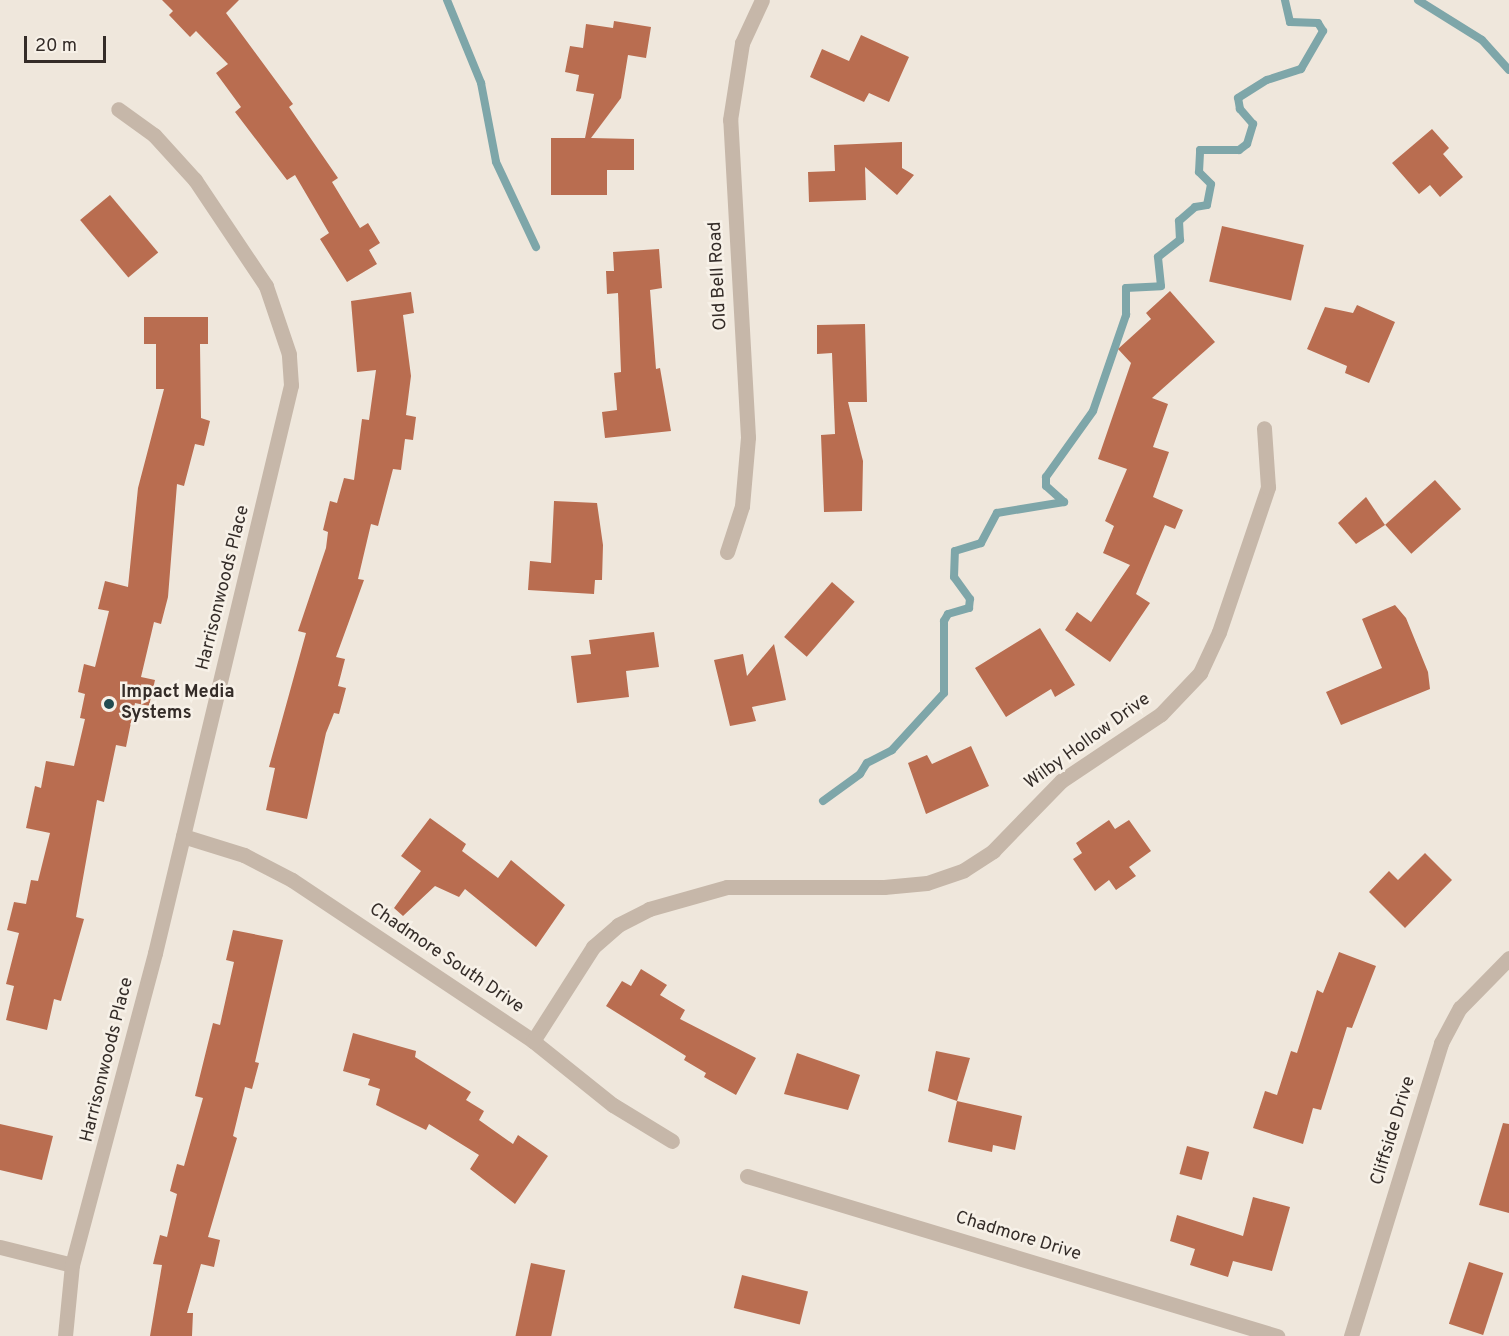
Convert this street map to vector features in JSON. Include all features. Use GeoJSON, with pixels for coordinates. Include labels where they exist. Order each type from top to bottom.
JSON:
{"type":"FeatureCollection","features":[{"type":"Feature","properties":{"kind":"street","name":"Old Bell Road"},"geometry":{"type":"LineString","coordinates":[[727,552],[742,506],[748,437],[730,120],[742,43],[762,0]]}},
{"type":"Feature","properties":{"kind":"street","name":"Harrisonwoods Place"},"geometry":{"type":"LineString","coordinates":[[65,1336],[72,1265],[183,836],[263,514],[291,385],[289,354],[266,286],[195,180],[154,135],[118,109]]}},
{"type":"Feature","properties":{"kind":"street","name":"Wilby Hollow Drive"},"geometry":{"type":"LineString","coordinates":[[533,1041],[593,946],[618,925],[649,909],[727,888],[884,887],[927,883],[964,870],[993,851],[1061,782],[1161,714],[1200,673],[1250,548],[1268,487],[1264,428]]}},
{"type":"Feature","properties":{"kind":"street","name":"Chadmore South Drive"},"geometry":{"type":"LineString","coordinates":[[183,836],[244,855],[292,880],[533,1041],[613,1105],[672,1141]]}},
{"type":"Feature","properties":{"kind":"street","name":"Cliffside Drive"},"geometry":{"type":"LineString","coordinates":[[1350,1336],[1441,1043],[1460,1008],[1509,958]]}},
{"type":"Feature","properties":{"kind":"street","name":"Chadmore Drive"},"geometry":{"type":"LineString","coordinates":[[747,1176],[1277,1336]]}},
{"type":"Feature","properties":{"kind":"street"},"geometry":{"type":"LineString","coordinates":[[0,1247],[72,1265]]}},
{"type":"Feature","properties":{"kind":"building"},"geometry":{"type":"Polygon","coordinates":[[[162,0],[239,0],[226,13],[293,104],[289,107],[338,178],[332,182],[360,228],[368,223],[380,243],[369,250],[377,264],[347,282],[320,239],[329,233],[295,175],[287,180],[235,112],[241,107],[216,73],[228,64],[196,31],[190,37],[169,15],[173,11],[162,0]]]}},
{"type":"Feature","properties":{"kind":"building"},"geometry":{"type":"Polygon","coordinates":[[[614,21],[651,27],[646,58],[628,55],[621,98],[591,138],[634,139],[634,170],[607,170],[607,195],[551,195],[551,138],[585,138],[594,94],[576,91],[579,75],[565,72],[570,46],[583,48],[586,24],[613,28],[614,21]]]}},
{"type":"Feature","properties":{"kind":"building"},"geometry":{"type":"Polygon","coordinates":[[[861,35],[909,57],[889,102],[869,93],[864,102],[810,77],[822,49],[849,61],[861,35]]]}},
{"type":"Feature","properties":{"kind":"building"},"geometry":{"type":"Polygon","coordinates":[[[1432,129],[1449,148],[1443,154],[1463,177],[1440,197],[1430,185],[1419,194],[1392,163],[1432,129]]]}},
{"type":"Feature","properties":{"kind":"building"},"geometry":{"type":"Polygon","coordinates":[[[902,142],[902,168],[914,175],[897,195],[865,167],[866,200],[809,202],[808,172],[835,171],[834,145],[902,142]]]}},
{"type":"Feature","properties":{"kind":"building"},"geometry":{"type":"Polygon","coordinates":[[[110,195],[158,252],[128,278],[80,220],[110,195]]]}},
{"type":"Feature","properties":{"kind":"building"},"geometry":{"type":"Polygon","coordinates":[[[1222,226],[1304,245],[1291,300],[1209,282],[1222,226]]]}},
{"type":"Feature","properties":{"kind":"building"},"geometry":{"type":"Polygon","coordinates":[[[659,249],[662,288],[650,290],[656,369],[660,368],[671,431],[605,438],[602,412],[617,410],[614,373],[621,372],[618,293],[607,294],[606,271],[614,271],[613,252],[659,249]]]}},
{"type":"Feature","properties":{"kind":"building"},"geometry":{"type":"Polygon","coordinates":[[[1170,291],[1215,342],[1152,398],[1168,404],[1153,447],[1169,452],[1153,497],[1183,510],[1175,529],[1165,525],[1136,594],[1150,603],[1110,662],[1065,630],[1077,612],[1091,622],[1130,565],[1103,553],[1114,526],[1105,521],[1127,469],[1098,459],[1131,363],[1118,349],[1151,319],[1146,313],[1170,291]]]}},
{"type":"Feature","properties":{"kind":"building"},"geometry":{"type":"Polygon","coordinates":[[[411,292],[414,313],[403,315],[411,376],[406,415],[416,417],[413,440],[405,439],[401,470],[393,469],[378,526],[371,524],[358,579],[364,580],[336,657],[345,659],[338,686],[346,688],[339,714],[334,713],[326,733],[307,819],[266,810],[275,768],[269,767],[306,633],[298,631],[326,548],[328,532],[323,530],[330,501],[337,503],[344,478],[354,480],[362,419],[369,420],[376,370],[357,372],[351,301],[411,292]]]}},
{"type":"Feature","properties":{"kind":"building"},"geometry":{"type":"Polygon","coordinates":[[[1357,305],[1395,322],[1369,383],[1345,373],[1347,366],[1307,349],[1325,307],[1353,313],[1357,305]]]}},
{"type":"Feature","properties":{"kind":"building"},"geometry":{"type":"Polygon","coordinates":[[[144,317],[208,317],[208,344],[200,344],[201,418],[210,421],[204,446],[195,444],[184,486],[177,484],[168,597],[161,624],[154,622],[141,677],[155,680],[149,706],[135,703],[126,747],[116,745],[104,802],[97,800],[76,917],[84,919],[61,1001],[54,999],[47,1030],[6,1020],[14,986],[6,984],[19,933],[7,930],[14,902],[26,904],[31,880],[38,881],[50,833],[26,828],[35,786],[41,788],[46,761],[74,766],[85,719],[80,718],[85,694],[78,692],[84,664],[95,667],[109,611],[98,609],[105,581],[128,587],[138,488],[164,389],[156,389],[156,344],[144,344],[144,317]]]}},
{"type":"Feature","properties":{"kind":"building"},"geometry":{"type":"Polygon","coordinates":[[[865,324],[867,402],[848,402],[863,461],[862,511],[824,512],[821,435],[835,434],[832,353],[817,354],[817,325],[865,324]]]}},
{"type":"Feature","properties":{"kind":"building"},"geometry":{"type":"Polygon","coordinates":[[[1435,480],[1461,509],[1411,554],[1385,525],[1435,480]]]}},
{"type":"Feature","properties":{"kind":"building"},"geometry":{"type":"Polygon","coordinates":[[[1366,497],[1385,525],[1356,544],[1338,523],[1366,497]]]}},
{"type":"Feature","properties":{"kind":"building"},"geometry":{"type":"Polygon","coordinates":[[[554,501],[597,503],[603,545],[602,580],[595,580],[594,594],[528,590],[530,561],[551,563],[554,501]]]}},
{"type":"Feature","properties":{"kind":"building"},"geometry":{"type":"Polygon","coordinates":[[[832,582],[855,602],[807,657],[784,637],[832,582]]]}},
{"type":"Feature","properties":{"kind":"building"},"geometry":{"type":"Polygon","coordinates":[[[1395,605],[1406,618],[1428,672],[1430,689],[1341,725],[1326,692],[1382,668],[1362,619],[1395,605]]]}},
{"type":"Feature","properties":{"kind":"building"},"geometry":{"type":"Polygon","coordinates":[[[1040,628],[1075,685],[1055,697],[1051,689],[1006,717],[975,668],[1040,628]]]}},
{"type":"Feature","properties":{"kind":"building"},"geometry":{"type":"Polygon","coordinates":[[[654,632],[659,667],[626,671],[629,697],[577,703],[571,656],[591,654],[589,640],[654,632]]]}},
{"type":"Feature","properties":{"kind":"building"},"geometry":{"type":"Polygon","coordinates":[[[774,644],[786,700],[752,707],[756,721],[730,726],[714,660],[743,654],[747,676],[774,644]]]}},
{"type":"Feature","properties":{"kind":"building"},"geometry":{"type":"Polygon","coordinates":[[[971,746],[989,786],[926,814],[908,763],[927,755],[932,764],[971,746]]]}},
{"type":"Feature","properties":{"kind":"building"},"geometry":{"type":"Polygon","coordinates":[[[430,818],[466,844],[462,851],[498,878],[511,860],[565,905],[536,947],[465,889],[459,897],[435,886],[403,916],[394,908],[421,871],[401,856],[430,818]]]}},
{"type":"Feature","properties":{"kind":"building"},"geometry":{"type":"Polygon","coordinates":[[[1109,820],[1115,829],[1129,820],[1151,851],[1129,867],[1136,876],[1116,890],[1109,880],[1095,891],[1073,859],[1082,853],[1076,843],[1109,820]]]}},
{"type":"Feature","properties":{"kind":"building"},"geometry":{"type":"Polygon","coordinates":[[[1425,853],[1452,880],[1405,928],[1369,892],[1389,871],[1398,880],[1425,853]]]}},
{"type":"Feature","properties":{"kind":"building"},"geometry":{"type":"Polygon","coordinates":[[[233,930],[283,940],[255,1062],[259,1063],[252,1089],[245,1087],[233,1136],[237,1138],[208,1237],[220,1240],[214,1267],[201,1264],[187,1313],[193,1313],[192,1336],[150,1336],[162,1265],[153,1264],[160,1235],[167,1237],[177,1194],[170,1191],[177,1164],[184,1166],[203,1098],[195,1096],[213,1023],[220,1025],[234,962],[226,960],[233,930]]]}},
{"type":"Feature","properties":{"kind":"building"},"geometry":{"type":"Polygon","coordinates":[[[1339,952],[1376,966],[1352,1028],[1347,1027],[1321,1110],[1313,1108],[1303,1144],[1253,1128],[1265,1091],[1277,1095],[1291,1051],[1297,1053],[1317,990],[1323,993],[1339,952]]]}},
{"type":"Feature","properties":{"kind":"building"},"geometry":{"type":"Polygon","coordinates":[[[641,969],[667,985],[660,995],[685,1010],[680,1019],[756,1058],[736,1095],[704,1077],[706,1073],[684,1060],[686,1056],[606,1006],[622,981],[631,986],[641,969]]]}},
{"type":"Feature","properties":{"kind":"building"},"geometry":{"type":"Polygon","coordinates":[[[353,1033],[416,1051],[415,1057],[471,1092],[466,1100],[484,1111],[479,1120],[513,1144],[518,1135],[548,1156],[515,1204],[470,1169],[479,1155],[429,1124],[426,1130],[376,1105],[380,1089],[368,1085],[370,1079],[343,1071],[353,1033]]]}},
{"type":"Feature","properties":{"kind":"building"},"geometry":{"type":"Polygon","coordinates":[[[936,1051],[970,1058],[957,1101],[928,1091],[936,1051]]]}},
{"type":"Feature","properties":{"kind":"building"},"geometry":{"type":"Polygon","coordinates":[[[797,1053],[860,1075],[848,1110],[784,1094],[797,1053]]]}},
{"type":"Feature","properties":{"kind":"building"},"geometry":{"type":"Polygon","coordinates":[[[957,1101],[1022,1116],[1015,1150],[993,1145],[992,1152],[948,1142],[957,1101]]]}},
{"type":"Feature","properties":{"kind":"building"},"geometry":{"type":"Polygon","coordinates":[[[1503,1123],[1509,1124],[1509,1213],[1479,1205],[1503,1123]]]}},
{"type":"Feature","properties":{"kind":"building"},"geometry":{"type":"Polygon","coordinates":[[[0,1124],[53,1136],[42,1180],[0,1170],[0,1124]]]}},
{"type":"Feature","properties":{"kind":"building"},"geometry":{"type":"Polygon","coordinates":[[[1187,1146],[1209,1152],[1202,1180],[1179,1174],[1187,1146]]]}},
{"type":"Feature","properties":{"kind":"building"},"geometry":{"type":"Polygon","coordinates":[[[1253,1197],[1290,1207],[1272,1271],[1233,1261],[1228,1277],[1190,1265],[1195,1249],[1170,1241],[1177,1215],[1243,1236],[1253,1197]]]}},
{"type":"Feature","properties":{"kind":"building"},"geometry":{"type":"Polygon","coordinates":[[[1469,1262],[1503,1273],[1483,1335],[1449,1324],[1469,1262]]]}},
{"type":"Feature","properties":{"kind":"building"},"geometry":{"type":"Polygon","coordinates":[[[531,1263],[565,1270],[551,1336],[515,1336],[531,1263]]]}},
{"type":"Feature","properties":{"kind":"building"},"geometry":{"type":"Polygon","coordinates":[[[742,1275],[808,1291],[800,1324],[734,1308],[742,1275]]]}},
{"type":"Feature","properties":{"kind":"waterway"},"geometry":{"type":"LineString","coordinates":[[447,0],[481,83],[496,162],[536,247]]}},
{"type":"Feature","properties":{"kind":"waterway"},"geometry":{"type":"LineString","coordinates":[[823,801],[860,774],[867,763],[892,750],[944,693],[944,621],[948,614],[969,608],[970,599],[954,577],[955,551],[981,543],[997,513],[1064,502],[1046,486],[1046,477],[1093,411],[1126,315],[1126,288],[1161,286],[1158,257],[1180,240],[1179,221],[1195,207],[1207,205],[1211,184],[1199,172],[1200,150],[1239,150],[1247,144],[1253,124],[1240,109],[1238,98],[1267,80],[1301,69],[1323,31],[1318,23],[1290,22],[1285,0]]}},
{"type":"Feature","properties":{"kind":"waterway"},"geometry":{"type":"LineString","coordinates":[[1418,0],[1482,40],[1509,70]]}},
{"type":"Feature","properties":{"kind":"place","name":"Impact Media Systems"},"geometry":{"type":"Point","coordinates":[109,704]}}]}
